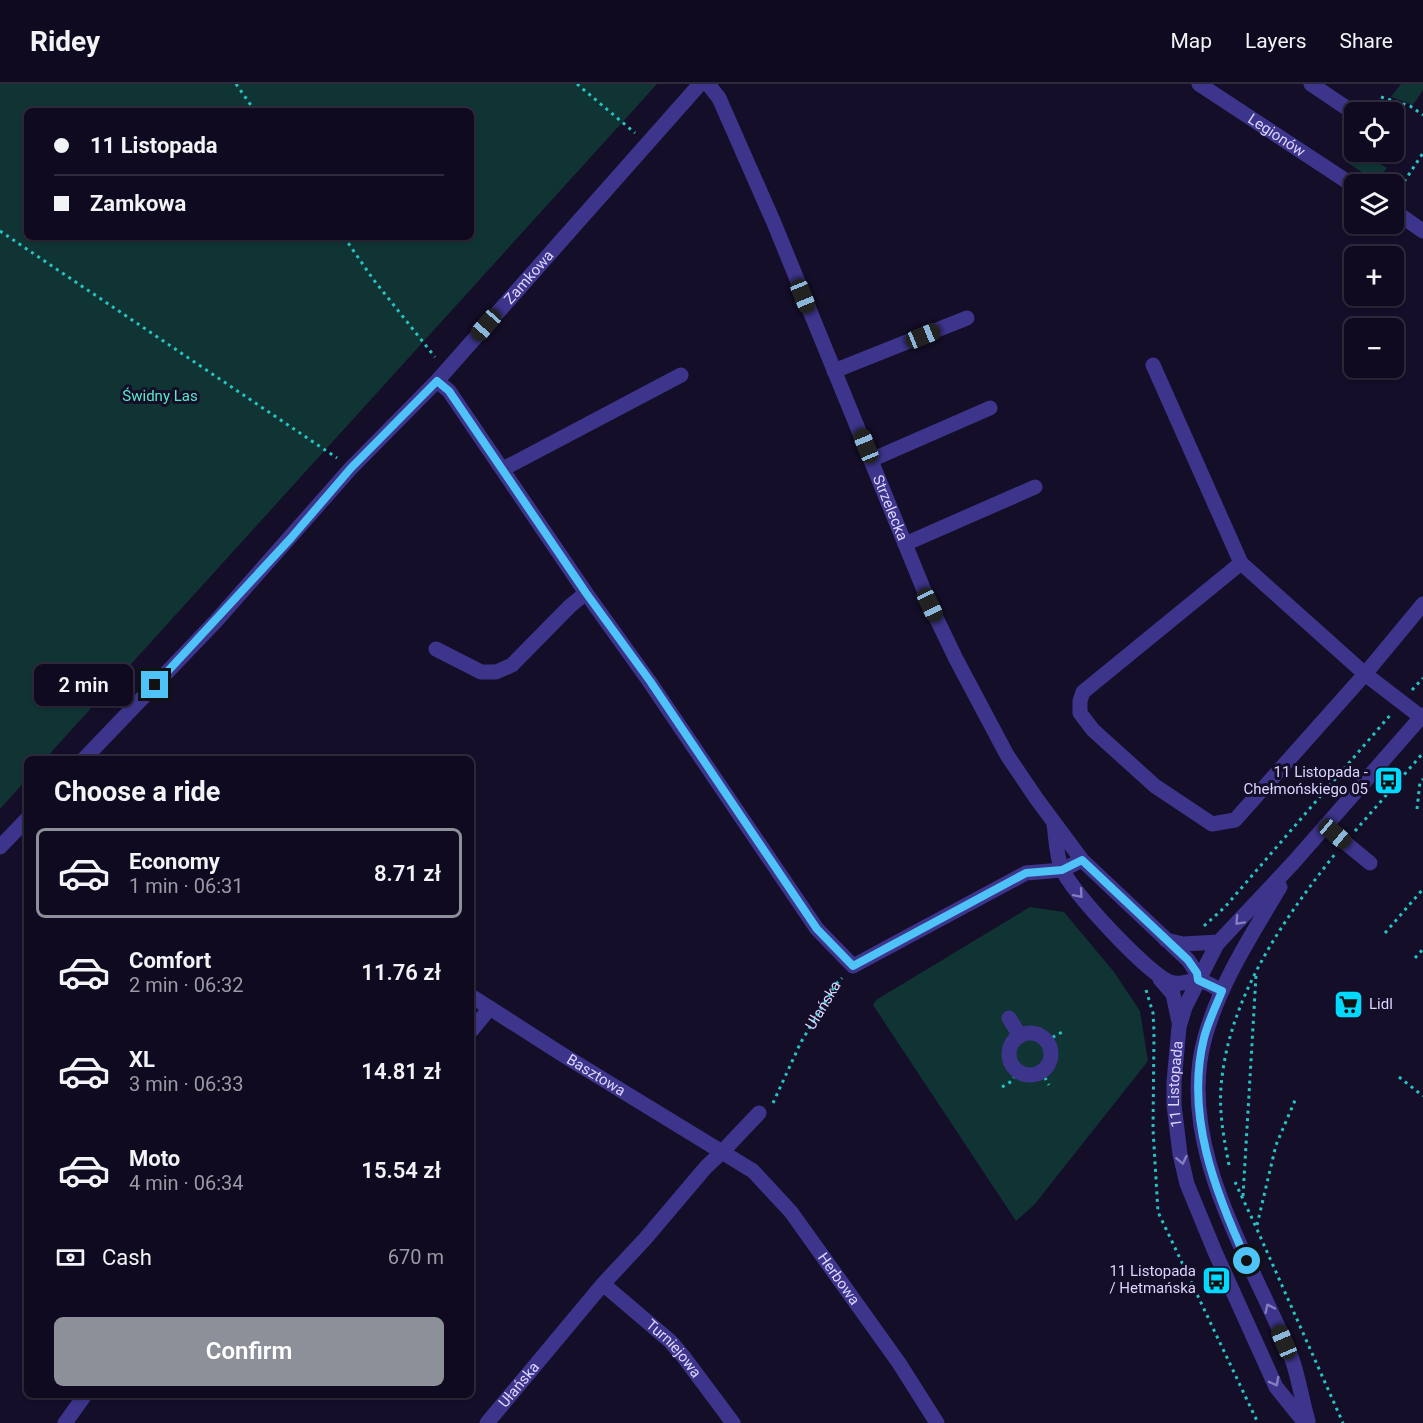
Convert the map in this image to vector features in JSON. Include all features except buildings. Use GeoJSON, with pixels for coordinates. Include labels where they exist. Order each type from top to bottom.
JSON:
{"type":"FeatureCollection","features":[{"type":"Feature","properties":{"kind":"street","name":"Zamkowa"},"geometry":{"type":"LineString","coordinates":[[87,756],[216,621],[351,468],[441,376],[700,84]]}},
{"type":"Feature","properties":{"kind":"street","name":"Strzelecka"},"geometry":{"type":"LineString","coordinates":[[708,84],[719,98],[774,223],[905,544],[956,659],[1007,755],[1082,860],[1188,960],[1197,973],[1198,980]]}},
{"type":"Feature","properties":{"kind":"street","name":"Legionów"},"geometry":{"type":"LineString","coordinates":[[1199,84],[1344,179]]}},
{"type":"Feature","properties":{"kind":"street"},"geometry":{"type":"LineString","coordinates":[[1311,84],[1344,105]]}},
{"type":"Feature","properties":{"kind":"street"},"geometry":{"type":"LineString","coordinates":[[1404,212],[1423,231]]}},
{"type":"Feature","properties":{"kind":"street"},"geometry":{"type":"LineString","coordinates":[[834,371],[967,318]]}},
{"type":"Feature","properties":{"kind":"street"},"geometry":{"type":"LineString","coordinates":[[1153,365],[1241,563],[1365,674],[1422,716]]}},
{"type":"Feature","properties":{"kind":"street"},"geometry":{"type":"LineString","coordinates":[[503,470],[681,375]]}},
{"type":"Feature","properties":{"kind":"street"},"geometry":{"type":"LineString","coordinates":[[441,376],[586,593],[650,681],[817,929],[853,966]]}},
{"type":"Feature","properties":{"kind":"street"},"geometry":{"type":"LineString","coordinates":[[871,460],[990,408]]}},
{"type":"Feature","properties":{"kind":"street"},"geometry":{"type":"LineString","coordinates":[[905,544],[1035,487]]}},
{"type":"Feature","properties":{"kind":"street"},"geometry":{"type":"LineString","coordinates":[[1241,563],[1083,693],[1080,701],[1080,713],[1093,730],[1155,786],[1212,824],[1235,820],[1365,674],[1423,604]]}},
{"type":"Feature","properties":{"kind":"street"},"geometry":{"type":"LineString","coordinates":[[436,649],[482,672],[496,672],[512,665],[570,606],[586,593]]}},
{"type":"Feature","properties":{"kind":"street","name":"11 Listopada"},"geometry":{"type":"LineString","coordinates":[[1307,1423],[1276,1387],[1187,1184],[1180,1154],[1174,1105],[1179,1027],[1185,1007],[1219,942],[1293,863],[1422,716]]}},
{"type":"Feature","properties":{"kind":"street","name":"Strzelecka"},"geometry":{"type":"LineString","coordinates":[[1053,821],[1062,870],[1073,887],[1114,933],[1173,994],[1179,1027]]}},
{"type":"Feature","properties":{"kind":"street"},"geometry":{"type":"LineString","coordinates":[[0,847],[24,822]]}},
{"type":"Feature","properties":{"kind":"street"},"geometry":{"type":"LineString","coordinates":[[1325,826],[1370,863]]}},
{"type":"Feature","properties":{"kind":"street","name":"Ułańska"},"geometry":{"type":"LineString","coordinates":[[853,966],[1026,873],[1062,870],[1082,860]]}},
{"type":"Feature","properties":{"kind":"street","name":"11 Listopada"},"geometry":{"type":"LineString","coordinates":[[1293,863],[1241,953],[1222,991],[1205,1036],[1198,1086],[1201,1131],[1223,1208],[1293,1362],[1307,1423]]}},
{"type":"Feature","properties":{"kind":"street"},"geometry":{"type":"LineString","coordinates":[[1165,940],[1183,944],[1219,942]]}},
{"type":"Feature","properties":{"kind":"street","name":"Strzelecka"},"geometry":{"type":"LineString","coordinates":[[1156,974],[1175,983],[1189,983],[1198,980],[1222,991]]}},
{"type":"Feature","properties":{"kind":"street","name":"Basztowa"},"geometry":{"type":"LineString","coordinates":[[474,998],[722,1152]]}},
{"type":"Feature","properties":{"kind":"street"},"geometry":{"type":"LineString","coordinates":[[474,1027],[490,1008]]}},
{"type":"Feature","properties":{"kind":"street"},"geometry":{"type":"LineString","coordinates":[[1009,1018],[1020,1036]]}},
{"type":"Feature","properties":{"kind":"street"},"geometry":{"type":"LineString","coordinates":[[1032,1033],[1046,1041],[1051,1050],[1050,1059],[1041,1071],[1030,1074],[1018,1070],[1012,1063],[1010,1050],[1013,1042],[1020,1036],[1032,1033]]}},
{"type":"Feature","properties":{"kind":"street","name":"Ułańska"},"geometry":{"type":"LineString","coordinates":[[487,1423],[603,1284],[706,1167],[765,1109]]}},
{"type":"Feature","properties":{"kind":"street","name":"Herbowa"},"geometry":{"type":"LineString","coordinates":[[722,1152],[753,1171],[791,1212],[899,1363],[937,1423]]}},
{"type":"Feature","properties":{"kind":"street","name":"Turniejowa"},"geometry":{"type":"LineString","coordinates":[[603,1284],[670,1341],[733,1423]]}},
{"type":"Feature","properties":{"kind":"street"},"geometry":{"type":"LineString","coordinates":[[65,1423],[83,1398]]}},
{"type":"Feature","properties":{"kind":"path"},"geometry":{"type":"LineString","coordinates":[[236,84],[253,108]]}},
{"type":"Feature","properties":{"kind":"path"},"geometry":{"type":"LineString","coordinates":[[577,84],[647,143]]}},
{"type":"Feature","properties":{"kind":"path"},"geometry":{"type":"LineString","coordinates":[[1381,97],[1410,106],[1423,115]]}},
{"type":"Feature","properties":{"kind":"path"},"geometry":{"type":"LineString","coordinates":[[1404,183],[1423,153]]}},
{"type":"Feature","properties":{"kind":"path"},"geometry":{"type":"LineString","coordinates":[[0,231],[351,468]]}},
{"type":"Feature","properties":{"kind":"path"},"geometry":{"type":"LineString","coordinates":[[346,240],[441,376]]}},
{"type":"Feature","properties":{"kind":"path"},"geometry":{"type":"LineString","coordinates":[[1183,944],[1225,907],[1423,678]]}},
{"type":"Feature","properties":{"kind":"path"},"geometry":{"type":"LineString","coordinates":[[1231,1173],[1222,1133],[1221,1088],[1229,1042],[1256,972],[1286,920],[1345,843],[1423,753]]}},
{"type":"Feature","properties":{"kind":"path"},"geometry":{"type":"LineString","coordinates":[[1417,809],[1420,782],[1423,779]]}},
{"type":"Feature","properties":{"kind":"path"},"geometry":{"type":"LineString","coordinates":[[1385,933],[1423,889]]}},
{"type":"Feature","properties":{"kind":"path"},"geometry":{"type":"LineString","coordinates":[[1415,958],[1423,949]]}},
{"type":"Feature","properties":{"kind":"path","name":"Ułańska"},"geometry":{"type":"LineString","coordinates":[[765,1109],[836,984],[853,966]]}},
{"type":"Feature","properties":{"kind":"path"},"geometry":{"type":"LineString","coordinates":[[1244,1198],[1256,972]]}},
{"type":"Feature","properties":{"kind":"path"},"geometry":{"type":"LineString","coordinates":[[1156,974],[1145,986],[1153,1013],[1153,1129],[1158,1212],[1258,1423]]}},
{"type":"Feature","properties":{"kind":"path"},"geometry":{"type":"LineString","coordinates":[[1046,1041],[1064,1031]]}},
{"type":"Feature","properties":{"kind":"path"},"geometry":{"type":"LineString","coordinates":[[1002,1087],[1012,1081],[1018,1070]]}},
{"type":"Feature","properties":{"kind":"path"},"geometry":{"type":"LineString","coordinates":[[1041,1071],[1049,1085]]}},
{"type":"Feature","properties":{"kind":"path"},"geometry":{"type":"LineString","coordinates":[[1399,1077],[1423,1096]]}},
{"type":"Feature","properties":{"kind":"path"},"geometry":{"type":"LineString","coordinates":[[1257,1227],[1276,1145],[1296,1098]]}},
{"type":"Feature","properties":{"kind":"path"},"geometry":{"type":"LineString","coordinates":[[1233,1179],[1244,1198],[1343,1423]]}},
{"type":"Feature","properties":{"kind":"green space","name":"Świdny Las"},"geometry":{"type":"Polygon","coordinates":[[[0,84],[657,84],[48,756],[24,756],[24,782],[0,809],[0,84]]]}},
{"type":"Feature","properties":{"kind":"green space"},"geometry":{"type":"Polygon","coordinates":[[[1401,84],[1423,84],[1423,90],[1413,105],[1391,97],[1401,84]]]}},
{"type":"Feature","properties":{"kind":"green space"},"geometry":{"type":"Polygon","coordinates":[[[1347,162],[1377,162],[1387,168],[1382,174],[1365,174],[1347,162]]]}},
{"type":"Feature","properties":{"kind":"green space"},"geometry":{"type":"Polygon","coordinates":[[[1030,907],[1064,912],[1114,972],[1140,1011],[1148,1061],[1034,1205],[1016,1221],[873,1005],[876,1000],[1030,907]]]}},
{"type":"Feature","properties":{"kind":"place","name":"11 Listopada - Chełmońskiego 05"},"geometry":{"type":"Point","coordinates":[1389,781]}},
{"type":"Feature","properties":{"kind":"place","name":"Lidl"},"geometry":{"type":"Point","coordinates":[1348,1004]}},
{"type":"Feature","properties":{"kind":"place","name":"11 Listopada / Hetmańska"},"geometry":{"type":"Point","coordinates":[1217,1280]}},
{"type":"Feature","properties":{"kind":"route"},"geometry":{"type":"LineString","coordinates":[[155,685],[291,538],[351,468],[437,381],[449,391],[586,593],[650,681],[817,929],[853,966],[1026,873],[1062,870],[1082,860],[1188,960],[1197,973],[1198,980],[1222,991],[1205,1036],[1200,1060],[1198,1086],[1201,1131],[1223,1208],[1247,1261]]}}]}
